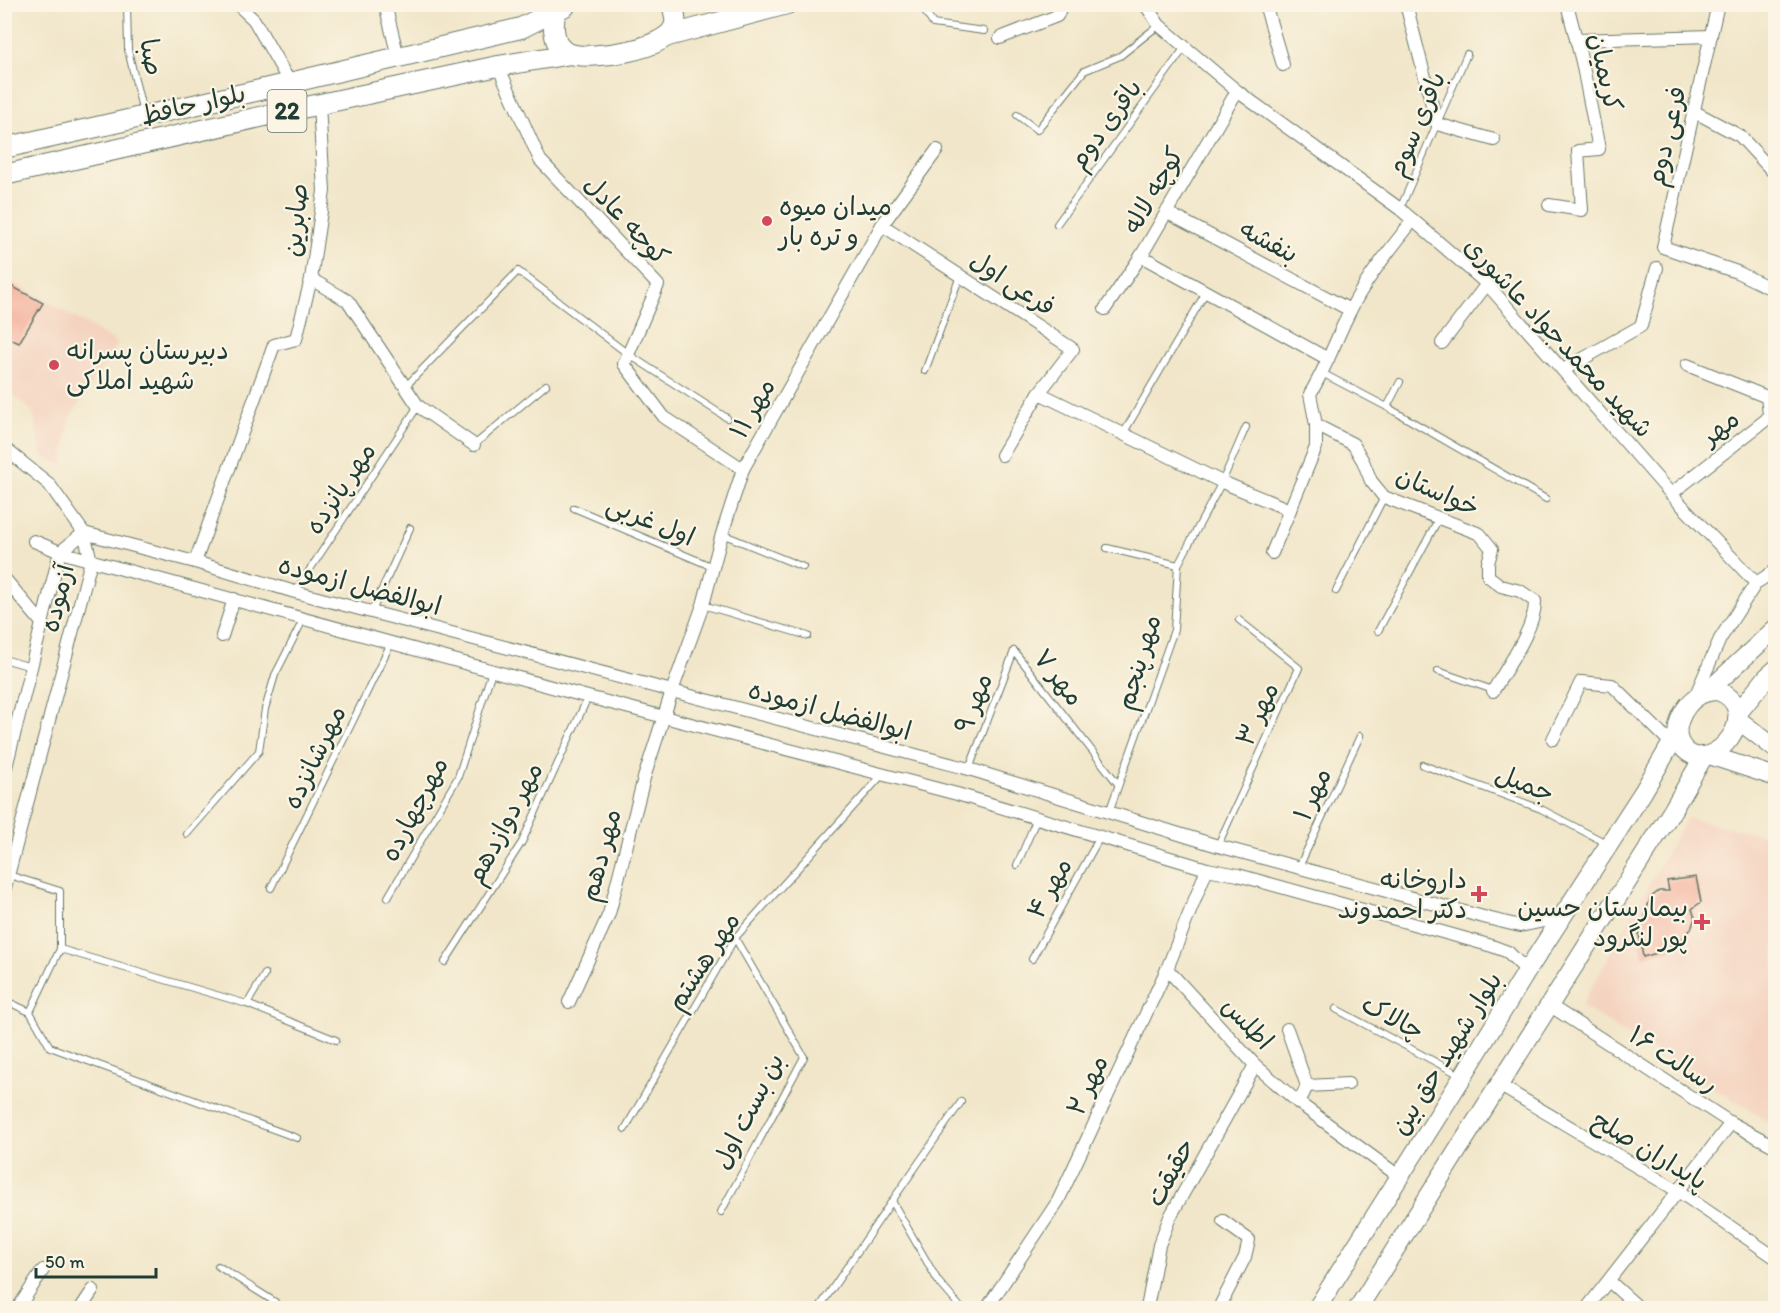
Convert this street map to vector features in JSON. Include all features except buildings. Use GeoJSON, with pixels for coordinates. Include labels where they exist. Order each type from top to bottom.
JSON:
{"type":"FeatureCollection","features":[{"type":"Feature","properties":{"kind":"main road"},"geometry":{"type":"LineString","coordinates":[[668,36],[674,28],[672,4]]}},
{"type":"Feature","properties":{"kind":"main road","name":"22"},"geometry":{"type":"LineString","coordinates":[[558,6],[553,20],[556,38],[565,51],[587,56],[637,49],[668,36],[787,4]]}},
{"type":"Feature","properties":{"kind":"main road","name":"بلوار حافظ"},"geometry":{"type":"LineString","coordinates":[[4,148],[521,28],[558,6]]}},
{"type":"Feature","properties":{"kind":"main road","name":"بلوار حافظ"},"geometry":{"type":"LineString","coordinates":[[4,175],[319,104],[498,66],[571,54]]}},
{"type":"Feature","properties":{"kind":"main road"},"geometry":{"type":"LineString","coordinates":[[1776,628],[1686,708],[1674,738],[1687,752],[1697,756],[1706,756],[1776,777]]}},
{"type":"Feature","properties":{"kind":"main road"},"geometry":{"type":"LineString","coordinates":[[1358,1308],[1706,756],[1717,751],[1729,739],[1738,716],[1767,677],[1776,669]]}},
{"type":"Feature","properties":{"kind":"main road"},"geometry":{"type":"LineString","coordinates":[[1700,696],[1718,691],[1728,695],[1735,703],[1738,716],[1776,749]]}},
{"type":"Feature","properties":{"kind":"main road","name":"بلوار شهید حق بین"},"geometry":{"type":"LineString","coordinates":[[1317,1308],[1527,971],[1610,844],[1674,738]]}},
{"type":"Feature","properties":{"kind":"street"},"geometry":{"type":"LineString","coordinates":[[237,4],[254,20],[290,83]]}},
{"type":"Feature","properties":{"kind":"street"},"geometry":{"type":"LineString","coordinates":[[385,4],[398,57]]}},
{"type":"Feature","properties":{"kind":"street"},"geometry":{"type":"LineString","coordinates":[[1000,38],[1057,16],[1062,4]]}},
{"type":"Feature","properties":{"kind":"street","name":"شهید محمدجواد عاشوری"},"geometry":{"type":"LineString","coordinates":[[1145,4],[1159,25],[1237,91],[1400,209],[1486,284],[1671,494],[1756,583]]}},
{"type":"Feature","properties":{"kind":"street"},"geometry":{"type":"LineString","coordinates":[[1265,4],[1283,65]]}},
{"type":"Feature","properties":{"kind":"street"},"geometry":{"type":"LineString","coordinates":[[1406,4],[1437,124],[1494,140]]}},
{"type":"Feature","properties":{"kind":"street","name":"کریمیان"},"geometry":{"type":"LineString","coordinates":[[1549,205],[1582,210],[1578,151],[1599,149],[1567,4]]}},
{"type":"Feature","properties":{"kind":"street","name":"فرعی دوم"},"geometry":{"type":"LineString","coordinates":[[1718,4],[1663,246],[1737,272],[1776,291]]}},
{"type":"Feature","properties":{"kind":"street"},"geometry":{"type":"LineString","coordinates":[[1576,40],[1711,36]]}},
{"type":"Feature","properties":{"kind":"street","name":"کوچه عادل"},"geometry":{"type":"LineString","coordinates":[[498,66],[540,160],[658,285],[628,354]]}},
{"type":"Feature","properties":{"kind":"street","name":"کوچه لاله"},"geometry":{"type":"LineString","coordinates":[[1105,309],[1142,256],[1237,91]]}},
{"type":"Feature","properties":{"kind":"street","name":"صابرین"},"geometry":{"type":"LineString","coordinates":[[195,562],[274,345],[296,339],[311,279],[324,191],[319,104]]}},
{"type":"Feature","properties":{"kind":"street"},"geometry":{"type":"LineString","coordinates":[[1695,112],[1740,136],[1776,175]]}},
{"type":"Feature","properties":{"kind":"street","name":"مهر ۱۱"},"geometry":{"type":"LineString","coordinates":[[665,716],[703,605],[742,470],[882,225],[937,150]]}},
{"type":"Feature","properties":{"kind":"street","name":"بنفشه"},"geometry":{"type":"LineString","coordinates":[[1166,212],[1350,310]]}},
{"type":"Feature","properties":{"kind":"street"},"geometry":{"type":"LineString","coordinates":[[1272,553],[1316,447],[1316,425],[1310,394],[1322,373],[1350,310],[1371,276],[1413,220]]}},
{"type":"Feature","properties":{"kind":"street","name":"فرعی اول"},"geometry":{"type":"LineString","coordinates":[[882,225],[1073,349],[1039,393],[1002,455]]}},
{"type":"Feature","properties":{"kind":"street"},"geometry":{"type":"LineString","coordinates":[[1142,256],[1328,359]]}},
{"type":"Feature","properties":{"kind":"street"},"geometry":{"type":"LineString","coordinates":[[1563,370],[1641,326],[1657,268]]}},
{"type":"Feature","properties":{"kind":"street"},"geometry":{"type":"LineString","coordinates":[[311,279],[348,301],[418,406],[474,446]]}},
{"type":"Feature","properties":{"kind":"street"},"geometry":{"type":"LineString","coordinates":[[1442,343],[1486,284]]}},
{"type":"Feature","properties":{"kind":"street"},"geometry":{"type":"LineString","coordinates":[[628,354],[624,364],[664,417],[742,470]]}},
{"type":"Feature","properties":{"kind":"street","name":"مهر"},"geometry":{"type":"LineString","coordinates":[[1671,494],[1767,419],[1769,414],[1767,397],[1687,364]]}},
{"type":"Feature","properties":{"kind":"street"},"geometry":{"type":"LineString","coordinates":[[1039,393],[1222,482],[1290,510]]}},
{"type":"Feature","properties":{"kind":"street","name":"خواستان"},"geometry":{"type":"LineString","coordinates":[[1316,425],[1353,444],[1371,481],[1384,497],[1479,534],[1492,549],[1488,563],[1488,576],[1502,586],[1520,591],[1535,601],[1535,612],[1526,633],[1493,691]]}},
{"type":"Feature","properties":{"kind":"street"},"geometry":{"type":"LineString","coordinates":[[4,448],[50,484],[84,533]]}},
{"type":"Feature","properties":{"kind":"street","name":"ابوالفضل ازموده"},"geometry":{"type":"LineString","coordinates":[[84,533],[195,562],[295,592],[969,769],[1218,846],[1520,926],[1563,917]]}},
{"type":"Feature","properties":{"kind":"street","name":"آزموده"},"geometry":{"type":"LineString","coordinates":[[4,775],[60,552],[84,533],[91,561],[4,891]]}},
{"type":"Feature","properties":{"kind":"street","name":"ابوالفضل ازموده"},"geometry":{"type":"LineString","coordinates":[[34,541],[60,552],[303,620],[588,698],[665,716],[957,794],[1207,868],[1492,946],[1509,952],[1527,971]]}},
{"type":"Feature","properties":{"kind":"street"},"geometry":{"type":"LineString","coordinates":[[1700,696],[1720,639],[1756,583],[1776,570]]}},
{"type":"Feature","properties":{"kind":"street"},"geometry":{"type":"LineString","coordinates":[[4,578],[42,623]]}},
{"type":"Feature","properties":{"kind":"street"},"geometry":{"type":"LineString","coordinates":[[222,636],[234,599]]}},
{"type":"Feature","properties":{"kind":"street"},"geometry":{"type":"LineString","coordinates":[[1553,739],[1581,681],[1612,685],[1674,738]]}},
{"type":"Feature","properties":{"kind":"street","name":"مهر دهم"},"geometry":{"type":"LineString","coordinates":[[569,1002],[609,914],[644,778],[665,716]]}},
{"type":"Feature","properties":{"kind":"street","name":"مهر ۲"},"geometry":{"type":"LineString","coordinates":[[987,1308],[1058,1202],[1167,969],[1207,868]]}},
{"type":"Feature","properties":{"kind":"street","name":"اطلس"},"geometry":{"type":"LineString","coordinates":[[1167,969],[1255,1065],[1299,1103],[1400,1177]]}},
{"type":"Feature","properties":{"kind":"street","name":"رسالت ۱۶"},"geometry":{"type":"LineString","coordinates":[[1549,1005],[1731,1124],[1776,1147]]}},
{"type":"Feature","properties":{"kind":"street","name":"اطلس"},"geometry":{"type":"LineString","coordinates":[[1287,1029],[1307,1086]]}},
{"type":"Feature","properties":{"kind":"street","name":"حقیقت"},"geometry":{"type":"LineString","coordinates":[[1147,1308],[1159,1245],[1170,1217],[1255,1065]]}},
{"type":"Feature","properties":{"kind":"street"},"geometry":{"type":"LineString","coordinates":[[1299,1103],[1307,1086],[1348,1084]]}},
{"type":"Feature","properties":{"kind":"street","name":"پایداران صلح"},"geometry":{"type":"LineString","coordinates":[[1499,1085],[1678,1191],[1776,1258]]}},
{"type":"Feature","properties":{"kind":"street"},"geometry":{"type":"LineString","coordinates":[[1587,1308],[1731,1124]]}},
{"type":"Feature","properties":{"kind":"street"},"geometry":{"type":"LineString","coordinates":[[1219,1308],[1245,1257],[1249,1240],[1223,1221]]}},
{"type":"Feature","properties":{"kind":"street"},"geometry":{"type":"LineString","coordinates":[[18,1308],[44,1270]]}},
{"type":"Feature","properties":{"kind":"street"},"geometry":{"type":"LineString","coordinates":[[1609,1281],[1640,1308]]}},
{"type":"Feature","properties":{"kind":"street"},"geometry":{"type":"LineString","coordinates":[[81,1308],[93,1290]]}},
{"type":"Feature","properties":{"kind":"lane","name":"صبا"},"geometry":{"type":"LineString","coordinates":[[127,4],[128,50],[144,116]]}},
{"type":"Feature","properties":{"kind":"lane"},"geometry":{"type":"LineString","coordinates":[[920,4],[933,24],[984,31]]}},
{"type":"Feature","properties":{"kind":"lane"},"geometry":{"type":"LineString","coordinates":[[1017,116],[1037,130],[1084,71],[1120,56],[1159,25]]}},
{"type":"Feature","properties":{"kind":"lane","name":"باقری دوم"},"geometry":{"type":"LineString","coordinates":[[1057,224],[1185,47]]}},
{"type":"Feature","properties":{"kind":"lane","name":"باقری سوم"},"geometry":{"type":"LineString","coordinates":[[1400,209],[1467,54]]}},
{"type":"Feature","properties":{"kind":"lane"},"geometry":{"type":"LineString","coordinates":[[405,387],[518,271],[628,354],[727,418]]}},
{"type":"Feature","properties":{"kind":"lane"},"geometry":{"type":"LineString","coordinates":[[925,371],[960,276]]}},
{"type":"Feature","properties":{"kind":"lane"},"geometry":{"type":"LineString","coordinates":[[1123,434],[1207,292]]}},
{"type":"Feature","properties":{"kind":"lane"},"geometry":{"type":"LineString","coordinates":[[1322,373],[1388,407],[1546,499]]}},
{"type":"Feature","properties":{"kind":"lane"},"geometry":{"type":"LineString","coordinates":[[1388,407],[1400,382]]}},
{"type":"Feature","properties":{"kind":"lane"},"geometry":{"type":"LineString","coordinates":[[474,446],[546,385]]}},
{"type":"Feature","properties":{"kind":"lane","name":"مهر پانزده"},"geometry":{"type":"LineString","coordinates":[[295,592],[418,406]]}},
{"type":"Feature","properties":{"kind":"lane","name":"مهر پنجم"},"geometry":{"type":"LineString","coordinates":[[1109,812],[1174,630],[1178,565],[1222,482],[1246,427]]}},
{"type":"Feature","properties":{"kind":"lane"},"geometry":{"type":"LineString","coordinates":[[1336,591],[1384,497]]}},
{"type":"Feature","properties":{"kind":"lane","name":"اول غربی"},"geometry":{"type":"LineString","coordinates":[[574,508],[713,567]]}},
{"type":"Feature","properties":{"kind":"lane"},"geometry":{"type":"LineString","coordinates":[[1378,632],[1440,517]]}},
{"type":"Feature","properties":{"kind":"lane"},"geometry":{"type":"LineString","coordinates":[[372,611],[410,528]]}},
{"type":"Feature","properties":{"kind":"lane"},"geometry":{"type":"LineString","coordinates":[[722,534],[804,567]]}},
{"type":"Feature","properties":{"kind":"lane"},"geometry":{"type":"LineString","coordinates":[[1107,548],[1178,565]]}},
{"type":"Feature","properties":{"kind":"lane"},"geometry":{"type":"LineString","coordinates":[[703,605],[808,636]]}},
{"type":"Feature","properties":{"kind":"lane"},"geometry":{"type":"LineString","coordinates":[[187,834],[259,751],[265,710],[275,675],[303,620]]}},
{"type":"Feature","properties":{"kind":"lane","name":"مهر ۳"},"geometry":{"type":"LineString","coordinates":[[1218,846],[1299,668],[1239,620]]}},
{"type":"Feature","properties":{"kind":"lane","name":"مهرشانزده"},"geometry":{"type":"LineString","coordinates":[[271,888],[391,643]]}},
{"type":"Feature","properties":{"kind":"lane","name":"مهر ۷"},"geometry":{"type":"LineString","coordinates":[[1014,651],[1118,784]]}},
{"type":"Feature","properties":{"kind":"lane","name":"مهر ۹"},"geometry":{"type":"LineString","coordinates":[[969,769],[1014,651]]}},
{"type":"Feature","properties":{"kind":"lane"},"geometry":{"type":"LineString","coordinates":[[4,658],[31,667]]}},
{"type":"Feature","properties":{"kind":"lane","name":"مهرچهارده"},"geometry":{"type":"LineString","coordinates":[[388,897],[458,777],[492,670]]}},
{"type":"Feature","properties":{"kind":"lane"},"geometry":{"type":"LineString","coordinates":[[1438,671],[1493,691]]}},
{"type":"Feature","properties":{"kind":"lane","name":"مهر دوازدهم"},"geometry":{"type":"LineString","coordinates":[[445,962],[522,842],[588,698]]}},
{"type":"Feature","properties":{"kind":"lane","name":"مهر ۱"},"geometry":{"type":"LineString","coordinates":[[1299,867],[1359,736]]}},
{"type":"Feature","properties":{"kind":"lane","name":"جمیل"},"geometry":{"type":"LineString","coordinates":[[1424,765],[1541,809],[1610,844]]}},
{"type":"Feature","properties":{"kind":"lane","name":"مهر هشتم"},"geometry":{"type":"LineString","coordinates":[[625,1129],[735,938],[882,775]]}},
{"type":"Feature","properties":{"kind":"lane"},"geometry":{"type":"LineString","coordinates":[[1017,865],[1037,818]]}},
{"type":"Feature","properties":{"kind":"lane","name":"مهر ۴"},"geometry":{"type":"LineString","coordinates":[[1032,959],[1101,837]]}},
{"type":"Feature","properties":{"kind":"lane"},"geometry":{"type":"LineString","coordinates":[[8,875],[60,891],[60,949],[30,1012]]}},
{"type":"Feature","properties":{"kind":"lane","name":"بن بست اول"},"geometry":{"type":"LineString","coordinates":[[721,1212],[804,1057],[735,938]]}},
{"type":"Feature","properties":{"kind":"lane"},"geometry":{"type":"LineString","coordinates":[[60,949],[247,1004],[336,1040]]}},
{"type":"Feature","properties":{"kind":"lane"},"geometry":{"type":"LineString","coordinates":[[247,1004],[265,974]]}},
{"type":"Feature","properties":{"kind":"lane"},"geometry":{"type":"LineString","coordinates":[[4,1000],[30,1012],[51,1047],[297,1138]]}},
{"type":"Feature","properties":{"kind":"lane","name":"چالاک"},"geometry":{"type":"LineString","coordinates":[[1336,1009],[1463,1076]]}},
{"type":"Feature","properties":{"kind":"lane"},"geometry":{"type":"LineString","coordinates":[[819,1308],[961,1102]]}},
{"type":"Feature","properties":{"kind":"lane"},"geometry":{"type":"LineString","coordinates":[[892,1201],[938,1281],[961,1308]]}},
{"type":"Feature","properties":{"kind":"lane"},"geometry":{"type":"LineString","coordinates":[[218,1266],[275,1302],[271,1308]]}},
{"type":"Feature","properties":{"kind":"shaded area","name":"دبیرستان پسرانه شهید املاکی"},"geometry":{"type":"Polygon","coordinates":[[[5,277],[118,343],[69,420],[63,466],[42,456],[33,412],[5,387],[5,277]]]}},
{"type":"Feature","properties":{"kind":"shaded area","name":"بیمارستان حسین پور لنگرود"},"geometry":{"type":"Polygon","coordinates":[[[1686,818],[1775,837],[1775,1126],[1581,1006],[1686,818]]]}},
{"type":"Feature","properties":{"kind":"place","name":"میدان میوه و تره بار"},"geometry":{"type":"Point","coordinates":[767,221]}},
{"type":"Feature","properties":{"kind":"place","name":"دبیرستان پسرانه شهید املاکی"},"geometry":{"type":"Point","coordinates":[54,365]}},
{"type":"Feature","properties":{"kind":"place","name":"داروخانه دکتر احمدوند"},"geometry":{"type":"Point","coordinates":[1479,894]}},
{"type":"Feature","properties":{"kind":"place","name":"بیمارستان حسین پور لنگرود"},"geometry":{"type":"Point","coordinates":[1702,922]}}]}
